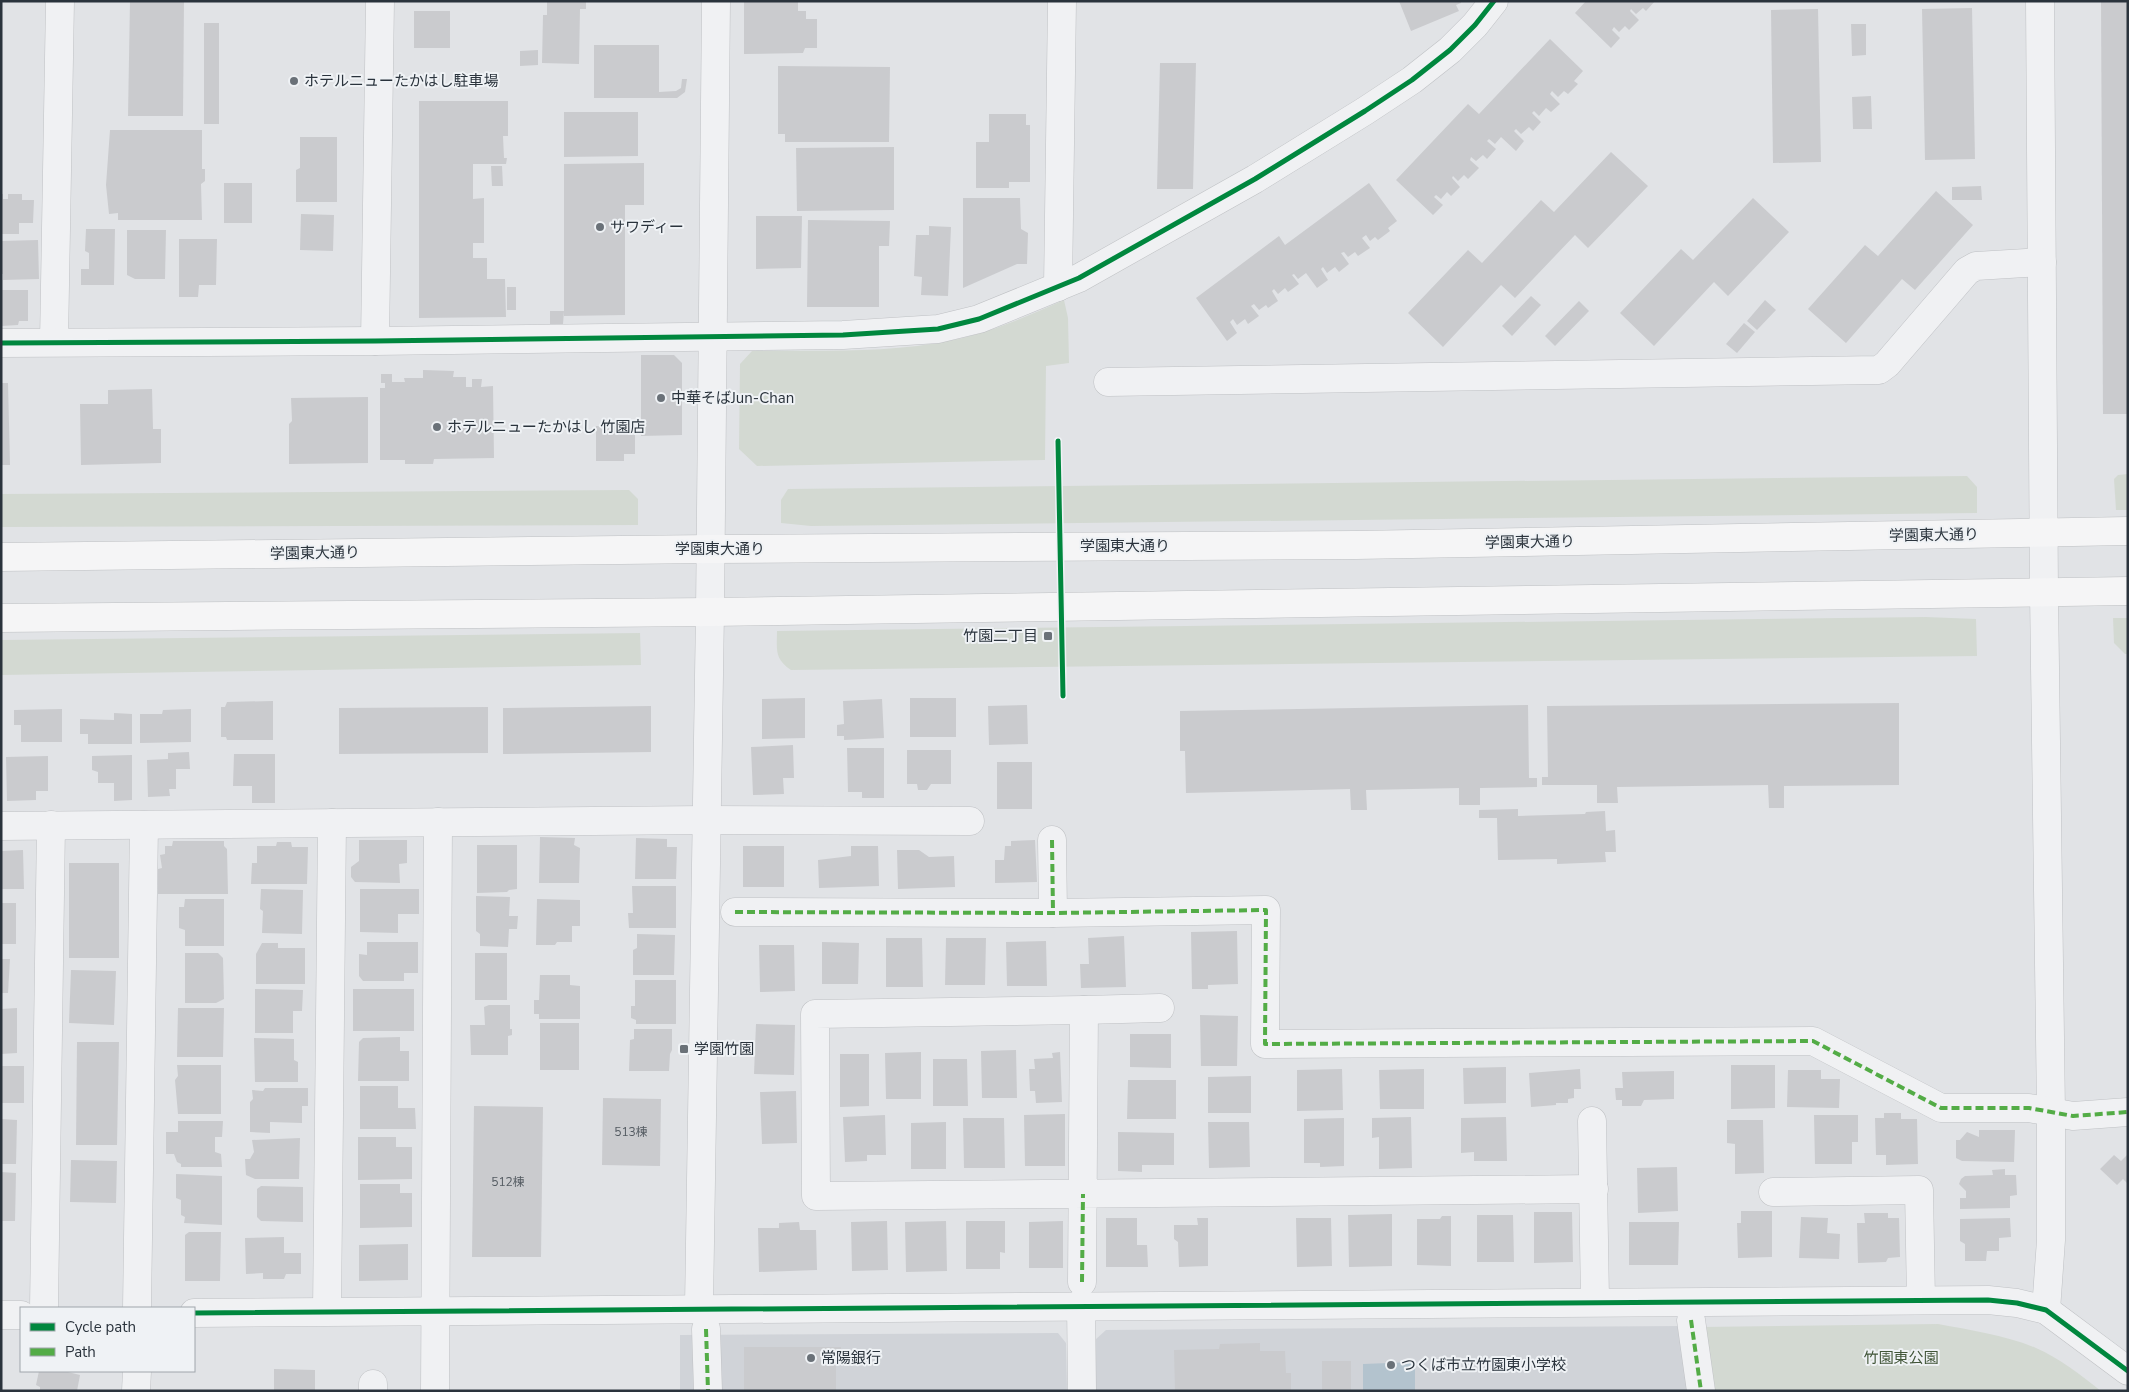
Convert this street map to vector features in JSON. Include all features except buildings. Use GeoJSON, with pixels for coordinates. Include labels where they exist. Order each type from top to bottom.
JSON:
{"type":"FeatureCollection","features":[{"type":"Feature","properties":{"kind":"main road","name":"学園東大通り"},"geometry":{"type":"LineString","coordinates":[[1,556],[710,548],[1346,545],[2128,531]]}},
{"type":"Feature","properties":{"kind":"main road"},"geometry":{"type":"LineString","coordinates":[[1,618],[710,612],[2128,591]]}},
{"type":"Feature","properties":{"kind":"street"},"geometry":{"type":"LineString","coordinates":[[54,342],[60,1]]}},
{"type":"Feature","properties":{"kind":"street"},"geometry":{"type":"LineString","coordinates":[[375,341],[380,1]]}},
{"type":"Feature","properties":{"kind":"street"},"geometry":{"type":"LineString","coordinates":[[708,1391],[702,1318],[716,1]]}},
{"type":"Feature","properties":{"kind":"street"},"geometry":{"type":"LineString","coordinates":[[1058,287],[1062,1]]}},
{"type":"Feature","properties":{"kind":"street"},"geometry":{"type":"LineString","coordinates":[[1,343],[375,341],[852,335],[938,329],[978,319],[1079,278],[1230,193],[1365,111],[1412,80],[1450,50],[1476,25],[1494,1]]}},
{"type":"Feature","properties":{"kind":"street"},"geometry":{"type":"LineString","coordinates":[[2040,1],[2051,1246],[2046,1310]]}},
{"type":"Feature","properties":{"kind":"street"},"geometry":{"type":"LineString","coordinates":[[1108,382],[1879,370],[1887,364],[1967,271],[1976,266],[2042,262]]}},
{"type":"Feature","properties":{"kind":"street"},"geometry":{"type":"LineString","coordinates":[[1,826],[706,820],[970,821]]}},
{"type":"Feature","properties":{"kind":"street"},"geometry":{"type":"LineString","coordinates":[[435,1391],[438,822]]}},
{"type":"Feature","properties":{"kind":"street"},"geometry":{"type":"LineString","coordinates":[[327,1311],[332,823]]}},
{"type":"Feature","properties":{"kind":"street"},"geometry":{"type":"LineString","coordinates":[[137,1307],[144,825]]}},
{"type":"Feature","properties":{"kind":"street"},"geometry":{"type":"LineString","coordinates":[[44,1307],[51,826]]}},
{"type":"Feature","properties":{"kind":"street"},"geometry":{"type":"LineString","coordinates":[[1052,840],[1052,913]]}},
{"type":"Feature","properties":{"kind":"street"},"geometry":{"type":"LineString","coordinates":[[735,912],[1052,913],[1266,910],[1265,1044],[1812,1041],[1941,1108],[2029,1108],[2073,1116],[2128,1112]]}},
{"type":"Feature","properties":{"kind":"street"},"geometry":{"type":"LineString","coordinates":[[1160,1008],[815,1014],[816,1196],[1594,1189]]}},
{"type":"Feature","properties":{"kind":"street"},"geometry":{"type":"LineString","coordinates":[[1082,1391],[1084,1010]]}},
{"type":"Feature","properties":{"kind":"street"},"geometry":{"type":"LineString","coordinates":[[1592,1121],[1595,1300]]}},
{"type":"Feature","properties":{"kind":"street"},"geometry":{"type":"LineString","coordinates":[[1773,1192],[1919,1190],[1921,1300]]}},
{"type":"Feature","properties":{"kind":"street"},"geometry":{"type":"LineString","coordinates":[[195,1313],[436,1311],[702,1318],[1082,1292],[1595,1300],[1988,1300],[2017,1303],[2046,1310],[2128,1371]]}},
{"type":"Feature","properties":{"kind":"street"},"geometry":{"type":"LineString","coordinates":[[1,1315],[20,1315]]}},
{"type":"Feature","properties":{"kind":"street"},"geometry":{"type":"LineString","coordinates":[[1691,1320],[1701,1391]]}},
{"type":"Feature","properties":{"kind":"street"},"geometry":{"type":"LineString","coordinates":[[136,1391],[137,1372]]}},
{"type":"Feature","properties":{"kind":"shaded area","name":"つくば市立竹園東小学校"},"geometry":{"type":"Polygon","coordinates":[[[1683,1326],[1689,1391],[1096,1391],[1095,1340],[1106,1330],[1683,1326]]]}},
{"type":"Feature","properties":{"kind":"shaded area"},"geometry":{"type":"Polygon","coordinates":[[[1058,1333],[1066,1343],[1067,1391],[680,1391],[680,1335],[1058,1333]]]}},
{"type":"Feature","properties":{"kind":"green space"},"geometry":{"type":"Polygon","coordinates":[[[1064,300],[1068,318],[1069,363],[1046,366],[1045,460],[757,466],[739,449],[740,364],[752,351],[878,349],[953,340],[996,328],[1064,300]]]}},
{"type":"Feature","properties":{"kind":"green space"},"geometry":{"type":"Polygon","coordinates":[[[2128,474],[2128,510],[2116,510],[2114,479],[2118,475],[2128,474]]]}},
{"type":"Feature","properties":{"kind":"green space"},"geometry":{"type":"Polygon","coordinates":[[[1967,476],[1977,487],[1977,513],[811,526],[781,523],[781,500],[788,489],[1967,476]]]}},
{"type":"Feature","properties":{"kind":"green space"},"geometry":{"type":"Polygon","coordinates":[[[629,490],[638,499],[638,525],[1,527],[1,494],[629,490]]]}},
{"type":"Feature","properties":{"kind":"green space"},"geometry":{"type":"Polygon","coordinates":[[[1926,617],[1976,619],[1977,656],[791,670],[779,657],[777,643],[777,631],[1926,617]]]}},
{"type":"Feature","properties":{"kind":"green space"},"geometry":{"type":"Polygon","coordinates":[[[2113,618],[2128,618],[2128,654],[2125,654],[2114,643],[2113,618]]]}},
{"type":"Feature","properties":{"kind":"green space"},"geometry":{"type":"Polygon","coordinates":[[[640,633],[641,665],[1,675],[1,640],[640,633]]]}},
{"type":"Feature","properties":{"kind":"green space","name":"竹園東公園"},"geometry":{"type":"Polygon","coordinates":[[[1938,1324],[2000,1336],[2024,1343],[2045,1352],[2078,1373],[2101,1391],[1709,1391],[1701,1327],[1938,1324]]]}},
{"type":"Feature","properties":{"kind":"water"},"geometry":{"type":"Polygon","coordinates":[[[1415,1362],[1415,1391],[1363,1391],[1363,1364],[1415,1362]]]}},
{"type":"Feature","properties":{"kind":"marked path"},"geometry":{"type":"LineString","coordinates":[[1052,840],[1053,913]]}},
{"type":"Feature","properties":{"kind":"marked path"},"geometry":{"type":"LineString","coordinates":[[735,912],[1053,913],[1266,910],[1265,1044],[1813,1041],[1941,1108],[2029,1108],[2073,1116],[2128,1112]]}},
{"type":"Feature","properties":{"kind":"marked path"},"geometry":{"type":"LineString","coordinates":[[1082,1282],[1083,1194]]}},
{"type":"Feature","properties":{"kind":"marked path"},"geometry":{"type":"LineString","coordinates":[[1691,1320],[1701,1391]]}},
{"type":"Feature","properties":{"kind":"marked path"},"geometry":{"type":"LineString","coordinates":[[706,1329],[708,1391]]}},
{"type":"Feature","properties":{"kind":"cycle path"},"geometry":{"type":"LineString","coordinates":[[1,343],[375,341],[843,335],[938,329],[979,319],[1079,278],[1255,179],[1412,80],[1450,50],[1475,25],[1494,1]]}},
{"type":"Feature","properties":{"kind":"cycle path"},"geometry":{"type":"LineString","coordinates":[[1058,441],[1063,696]]}},
{"type":"Feature","properties":{"kind":"cycle path"},"geometry":{"type":"LineString","coordinates":[[195,1313],[1091,1304],[1988,1300],[2017,1303],[2046,1310],[2128,1371]]}},
{"type":"Feature","properties":{"kind":"place","name":"ホテルニューたかはし駐車場"},"geometry":{"type":"Point","coordinates":[294,81]}},
{"type":"Feature","properties":{"kind":"place","name":"サワディー"},"geometry":{"type":"Point","coordinates":[600,227]}},
{"type":"Feature","properties":{"kind":"place","name":"中華そばJun-Chan"},"geometry":{"type":"Point","coordinates":[661,398]}},
{"type":"Feature","properties":{"kind":"place","name":"ホテルニューたかはし 竹園店"},"geometry":{"type":"Point","coordinates":[437,427]}},
{"type":"Feature","properties":{"kind":"place","name":"竹園二丁目"},"geometry":{"type":"Point","coordinates":[1048,636]}},
{"type":"Feature","properties":{"kind":"place","name":"学園竹園"},"geometry":{"type":"Point","coordinates":[684,1049]}},
{"type":"Feature","properties":{"kind":"place","name":"常陽銀行"},"geometry":{"type":"Point","coordinates":[811,1358]}},
{"type":"Feature","properties":{"kind":"place","name":"つくば市立竹園東小学校"},"geometry":{"type":"Point","coordinates":[1391,1365]}}]}
